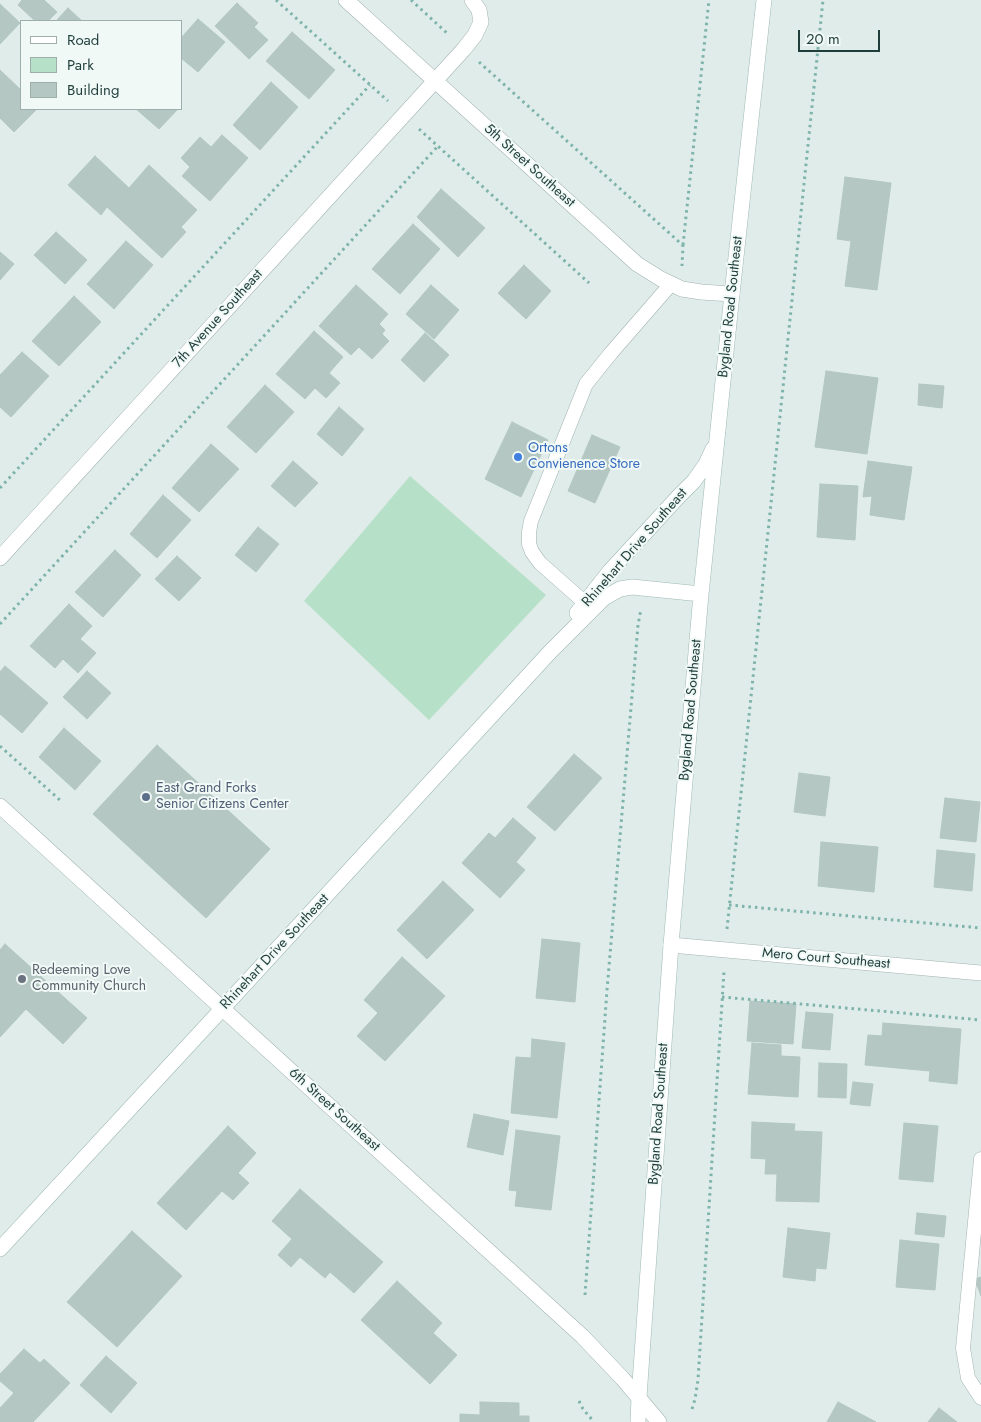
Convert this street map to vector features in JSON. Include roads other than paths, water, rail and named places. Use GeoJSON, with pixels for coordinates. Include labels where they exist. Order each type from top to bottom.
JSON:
{"type":"FeatureCollection","features":[{"type":"Feature","properties":{"kind":"street","name":"5th Street Southeast"},"geometry":{"type":"LineString","coordinates":[[346,0],[637,264],[660,279],[676,286],[701,292],[732,294]]}},
{"type":"Feature","properties":{"kind":"street","name":"7th Avenue Southeast"},"geometry":{"type":"LineString","coordinates":[[0,558],[464,49],[481,22],[479,10],[472,0]]}},
{"type":"Feature","properties":{"kind":"street","name":"Bygland Road Southeast"},"geometry":{"type":"LineString","coordinates":[[638,1422],[671,945],[701,594],[764,0]]}},
{"type":"Feature","properties":{"kind":"street","name":"Rhinehart Drive Southeast"},"geometry":{"type":"LineString","coordinates":[[0,1249],[549,653],[589,606],[610,571],[694,481],[706,464],[718,440]]}},
{"type":"Feature","properties":{"kind":"street","name":"Rhinehart Drive Southeast"},"geometry":{"type":"LineString","coordinates":[[589,606],[620,589],[632,587],[701,594]]}},
{"type":"Feature","properties":{"kind":"street","name":"6th Street Southeast"},"geometry":{"type":"LineString","coordinates":[[0,806],[582,1336],[623,1379],[659,1422]]}},
{"type":"Feature","properties":{"kind":"street","name":"Mero Court Southeast"},"geometry":{"type":"LineString","coordinates":[[671,945],[981,973]]}},
{"type":"Feature","properties":{"kind":"lane"},"geometry":{"type":"LineString","coordinates":[[589,606],[540,563],[532,552],[529,544],[531,521],[586,384],[611,353],[676,286]]}},
{"type":"Feature","properties":{"kind":"lane"},"geometry":{"type":"LineString","coordinates":[[981,1159],[963,1348],[968,1378],[981,1398]]}},
{"type":"Feature","properties":{"kind":"place","name":"Ortons Convienence Store"},"geometry":{"type":"Point","coordinates":[518,457]}},
{"type":"Feature","properties":{"kind":"place","name":"East Grand Forks Senior Citizens Center"},"geometry":{"type":"Point","coordinates":[146,797]}},
{"type":"Feature","properties":{"kind":"place","name":"Redeeming Love Community Church"},"geometry":{"type":"Point","coordinates":[22,979]}}]}
